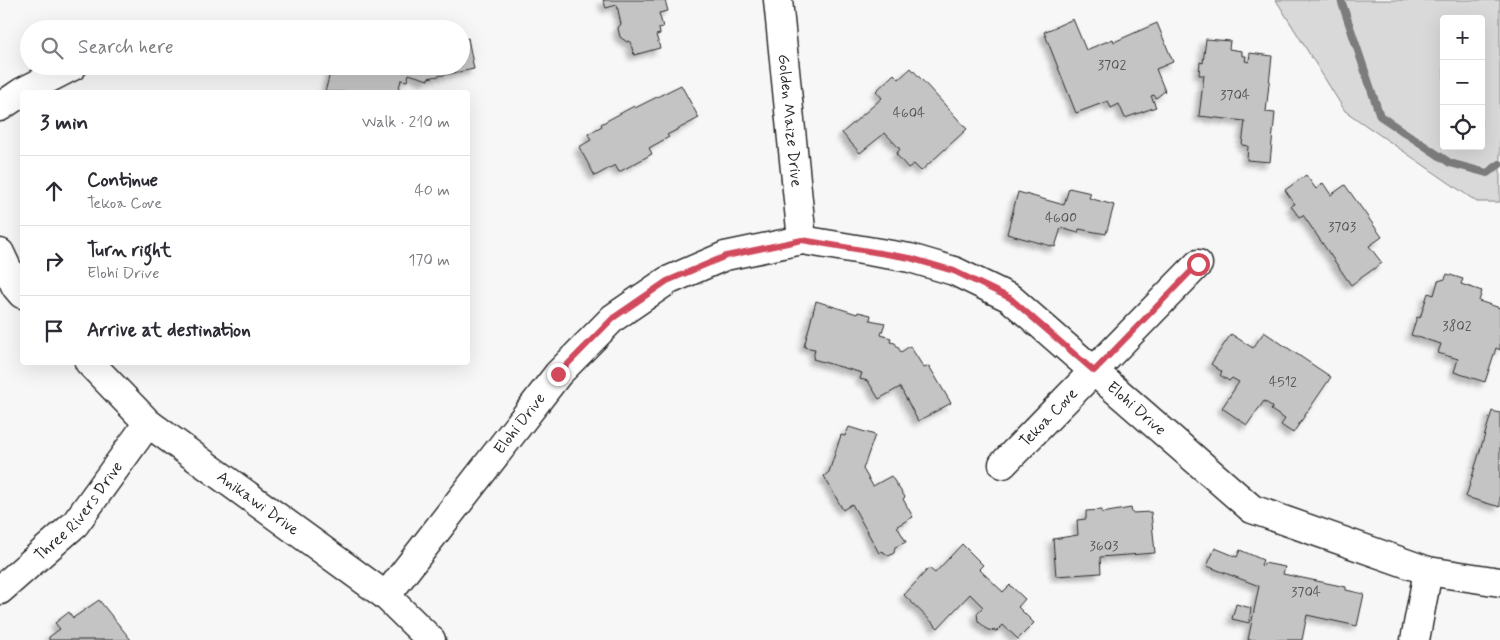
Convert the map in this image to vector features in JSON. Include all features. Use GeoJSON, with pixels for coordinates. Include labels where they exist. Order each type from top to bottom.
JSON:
{"type":"FeatureCollection","features":[{"type":"Feature","properties":{"kind":"street","name":"Golden Maize Drive"},"geometry":{"type":"LineString","coordinates":[[778,0],[802,240]]}},
{"type":"Feature","properties":{"kind":"street"},"geometry":{"type":"LineString","coordinates":[[26,90],[55,75]]}},
{"type":"Feature","properties":{"kind":"street"},"geometry":{"type":"LineString","coordinates":[[0,107],[20,93]]}},
{"type":"Feature","properties":{"kind":"street","name":"Elohi Drive"},"geometry":{"type":"LineString","coordinates":[[386,596],[558,374],[613,318],[667,281],[726,256],[802,240],[910,258],[954,271],[1010,298],[1252,509],[1428,571],[1500,582]]}},
{"type":"Feature","properties":{"kind":"street"},"geometry":{"type":"LineString","coordinates":[[0,253],[20,292]]}},
{"type":"Feature","properties":{"kind":"street","name":"Tekoa Cove"},"geometry":{"type":"LineString","coordinates":[[1003,464],[1198,264]]}},
{"type":"Feature","properties":{"kind":"street","name":"Anikawi Drive"},"geometry":{"type":"LineString","coordinates":[[92,365],[148,423],[386,596],[430,640]]}},
{"type":"Feature","properties":{"kind":"street","name":"Three Rivers Drive"},"geometry":{"type":"LineString","coordinates":[[0,590],[75,524],[148,423]]}},
{"type":"Feature","properties":{"kind":"street"},"geometry":{"type":"LineString","coordinates":[[1415,640],[1428,571]]}},
{"type":"Feature","properties":{"kind":"shaded area"},"geometry":{"type":"Polygon","coordinates":[[[1276,0],[1500,0],[1500,202],[1477,202],[1345,111],[1276,0]]]}},
{"type":"Feature","properties":{"kind":"building"},"geometry":{"type":"Polygon","coordinates":[[[603,0],[665,0],[668,11],[659,13],[663,27],[659,28],[660,34],[656,35],[660,48],[634,55],[630,41],[627,42],[620,37],[618,28],[621,24],[617,5],[606,8],[603,0]]]}},
{"type":"Feature","properties":{"kind":"building"},"geometry":{"type":"Polygon","coordinates":[[[1073,19],[1086,50],[1113,39],[1114,42],[1157,23],[1173,62],[1156,69],[1165,91],[1156,98],[1154,95],[1151,96],[1156,107],[1125,118],[1119,104],[1111,108],[1108,101],[1076,113],[1044,32],[1073,19]]]}},
{"type":"Feature","properties":{"kind":"building"},"geometry":{"type":"Polygon","coordinates":[[[1206,39],[1230,41],[1229,49],[1242,51],[1242,56],[1246,56],[1245,61],[1249,62],[1250,53],[1272,56],[1266,112],[1275,113],[1270,162],[1247,160],[1248,146],[1242,145],[1245,121],[1199,116],[1204,75],[1199,75],[1200,62],[1203,63],[1206,39]]]}},
{"type":"Feature","properties":{"kind":"building"},"geometry":{"type":"Polygon","coordinates":[[[470,48],[474,69],[470,70],[470,48]]]}},
{"type":"Feature","properties":{"kind":"building"},"geometry":{"type":"Polygon","coordinates":[[[911,68],[967,129],[921,171],[914,164],[908,168],[896,154],[900,149],[885,133],[860,153],[842,133],[882,98],[876,91],[894,74],[899,79],[911,68]]]}},
{"type":"Feature","properties":{"kind":"building"},"geometry":{"type":"Polygon","coordinates":[[[330,75],[409,75],[407,81],[401,80],[398,90],[326,90],[330,75]]]}},
{"type":"Feature","properties":{"kind":"building"},"geometry":{"type":"Polygon","coordinates":[[[412,75],[443,75],[428,78],[428,80],[412,75]]]}},
{"type":"Feature","properties":{"kind":"building"},"geometry":{"type":"Polygon","coordinates":[[[681,85],[699,118],[667,135],[669,137],[649,148],[652,154],[619,172],[615,165],[595,176],[579,147],[591,140],[588,134],[602,126],[601,124],[634,106],[635,108],[681,85]]]}},
{"type":"Feature","properties":{"kind":"building"},"geometry":{"type":"Polygon","coordinates":[[[1306,175],[1316,189],[1323,183],[1331,195],[1345,185],[1382,237],[1369,246],[1382,263],[1351,285],[1303,215],[1299,217],[1291,206],[1295,204],[1285,190],[1306,175]]]}},
{"type":"Feature","properties":{"kind":"building"},"geometry":{"type":"Polygon","coordinates":[[[1069,188],[1091,193],[1089,198],[1114,205],[1106,234],[1079,229],[1078,233],[1061,228],[1055,247],[1007,234],[1018,192],[1064,205],[1069,188]]]}},
{"type":"Feature","properties":{"kind":"building"},"geometry":{"type":"Polygon","coordinates":[[[1447,274],[1463,279],[1461,284],[1482,291],[1479,301],[1500,308],[1500,350],[1496,348],[1485,382],[1454,372],[1458,359],[1438,353],[1441,344],[1411,335],[1417,317],[1420,318],[1428,293],[1434,295],[1438,281],[1445,279],[1447,274]]]}},
{"type":"Feature","properties":{"kind":"building"},"geometry":{"type":"Polygon","coordinates":[[[816,301],[857,314],[858,312],[871,315],[870,320],[885,323],[881,335],[891,338],[890,342],[895,343],[901,352],[910,346],[924,368],[929,366],[951,403],[918,421],[900,387],[879,399],[868,381],[860,379],[862,373],[813,359],[815,349],[804,347],[816,301]]]}},
{"type":"Feature","properties":{"kind":"building"},"geometry":{"type":"Polygon","coordinates":[[[1264,332],[1331,377],[1293,433],[1281,425],[1285,419],[1271,410],[1273,407],[1264,401],[1247,425],[1222,408],[1239,382],[1232,378],[1229,381],[1220,375],[1222,372],[1211,364],[1231,334],[1253,348],[1264,332]]]}},
{"type":"Feature","properties":{"kind":"building"},"geometry":{"type":"Polygon","coordinates":[[[1492,411],[1500,413],[1500,507],[1466,497],[1492,411]]]}},
{"type":"Feature","properties":{"kind":"building"},"geometry":{"type":"Polygon","coordinates":[[[849,427],[875,435],[863,469],[873,486],[891,476],[905,497],[903,499],[913,517],[897,526],[906,542],[895,547],[894,553],[889,556],[882,551],[879,553],[852,504],[843,510],[824,476],[829,472],[841,435],[845,436],[849,427]]]}},
{"type":"Feature","properties":{"kind":"building"},"geometry":{"type":"Polygon","coordinates":[[[1131,508],[1132,513],[1151,512],[1155,553],[1100,557],[1101,573],[1056,576],[1053,539],[1078,535],[1077,520],[1086,519],[1086,511],[1102,510],[1102,513],[1131,508]]]}},
{"type":"Feature","properties":{"kind":"building"},"geometry":{"type":"Polygon","coordinates":[[[962,544],[983,565],[979,569],[1003,592],[1010,585],[1025,599],[1018,607],[1034,623],[1018,639],[1003,625],[997,631],[988,630],[978,621],[977,613],[983,607],[970,594],[938,628],[904,595],[929,568],[935,573],[962,544]]]}},
{"type":"Feature","properties":{"kind":"building"},"geometry":{"type":"Polygon","coordinates":[[[1215,548],[1237,557],[1240,550],[1263,560],[1261,565],[1263,566],[1264,563],[1285,567],[1283,574],[1346,587],[1346,590],[1364,594],[1357,626],[1307,615],[1302,640],[1248,640],[1259,586],[1207,566],[1215,548]]]}},
{"type":"Feature","properties":{"kind":"building"},"geometry":{"type":"Polygon","coordinates":[[[99,600],[131,640],[49,640],[49,637],[60,629],[55,623],[69,612],[73,618],[99,600]]]}},
{"type":"Feature","properties":{"kind":"building"},"geometry":{"type":"Polygon","coordinates":[[[1236,604],[1251,608],[1249,623],[1232,619],[1236,604]]]}},
{"type":"Feature","properties":{"kind":"waterway"},"geometry":{"type":"LineString","coordinates":[[1341,0],[1380,116],[1450,163],[1487,173],[1500,164]]}},
{"type":"Feature","properties":{"kind":"route"},"geometry":{"type":"LineString","coordinates":[[558,374],[613,318],[667,281],[726,256],[802,240],[910,258],[954,271],[1010,298],[1094,371],[1198,264]]}}]}
